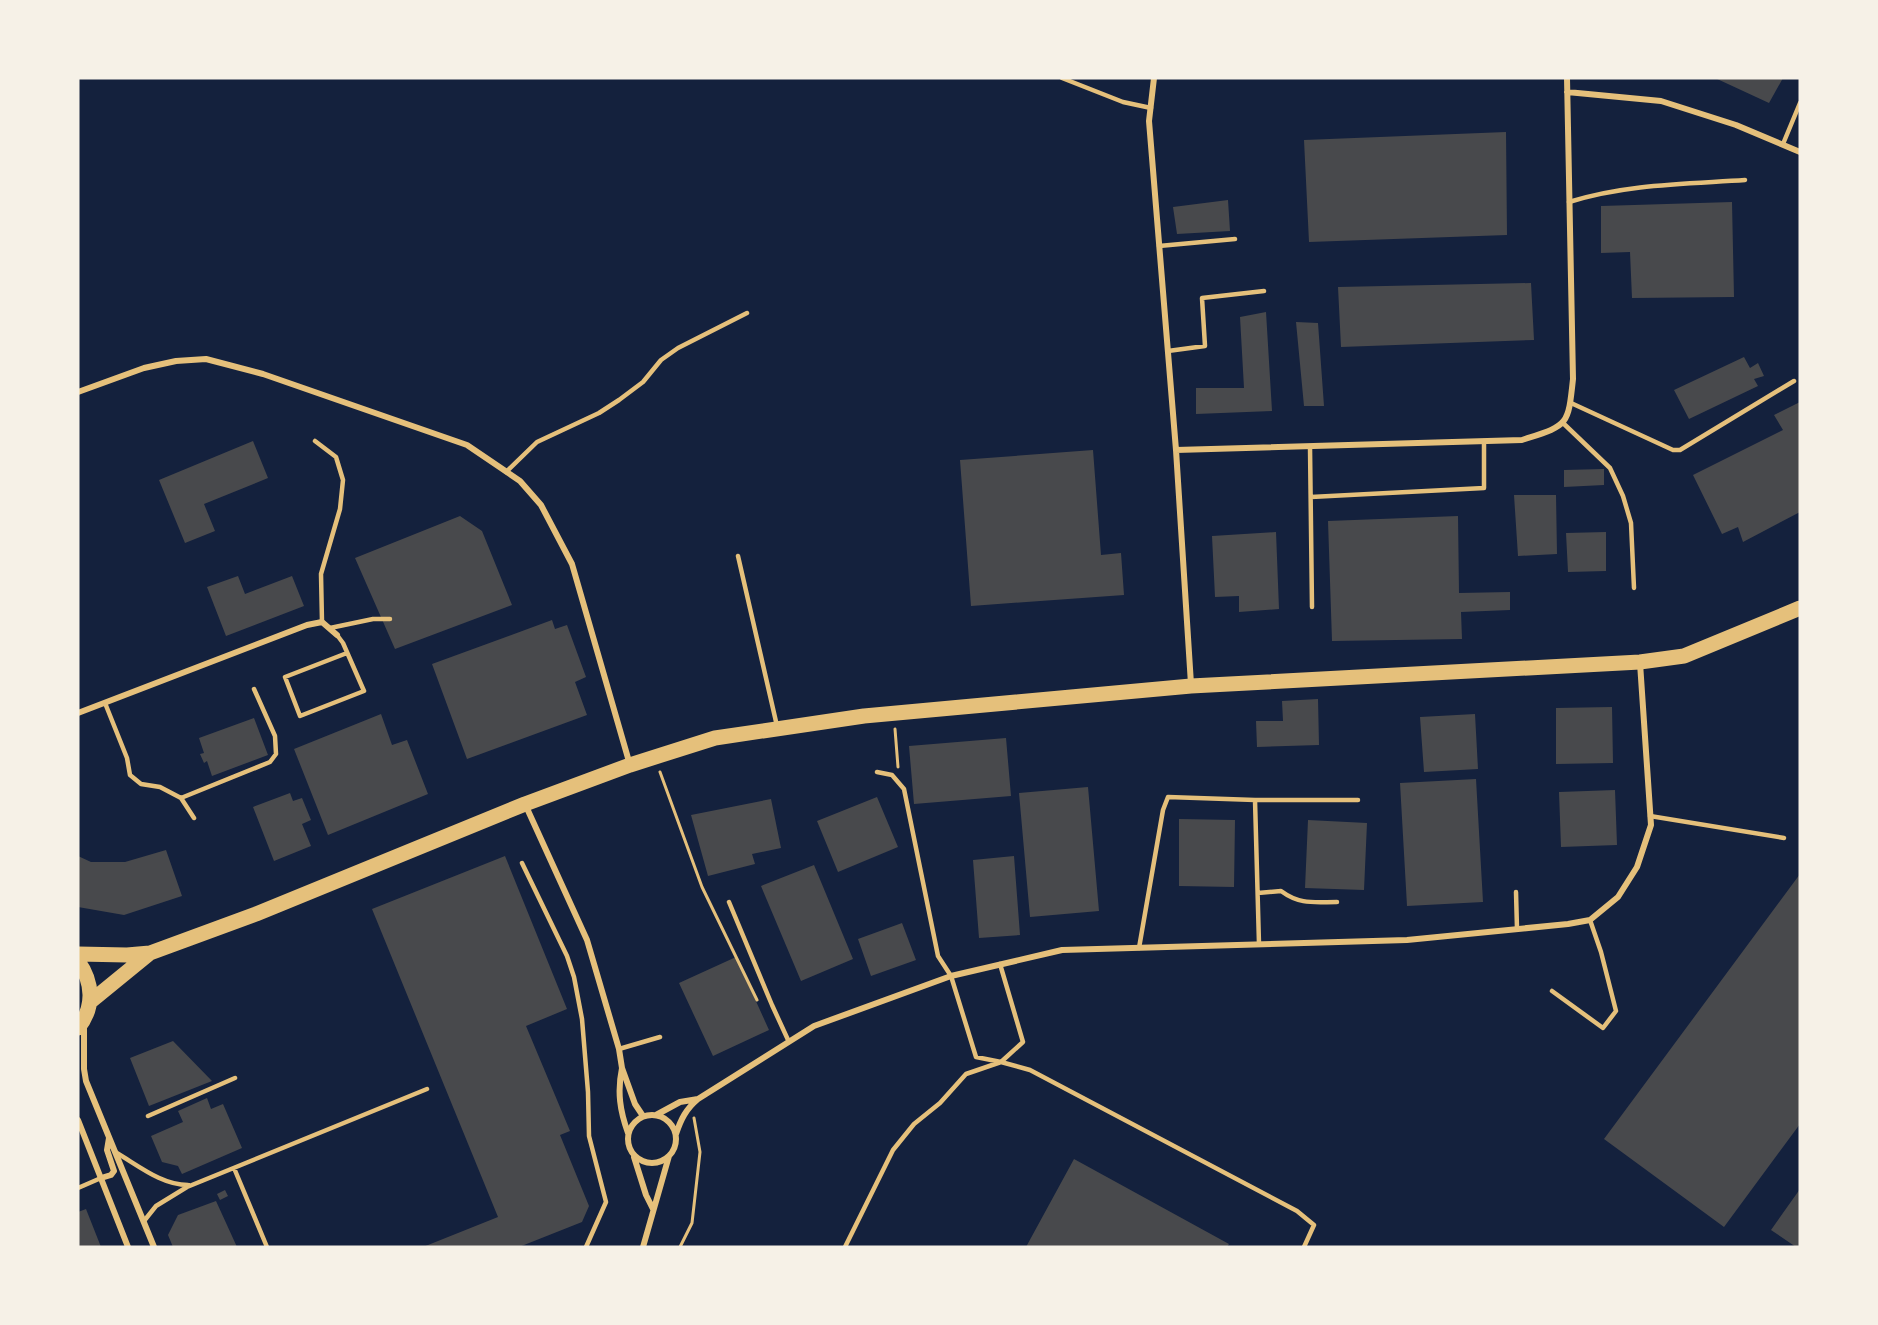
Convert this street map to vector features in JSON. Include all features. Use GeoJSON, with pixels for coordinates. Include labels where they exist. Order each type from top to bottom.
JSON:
{"type":"FeatureCollection","features":[{"type":"Feature","properties":{"kind":"main road"},"geometry":{"type":"LineString","coordinates":[[78,954],[150,953],[256,914],[525,804],[630,765],[715,738],[894,714],[1191,686],[1640,662],[1684,656],[1800,608]]}},
{"type":"Feature","properties":{"kind":"main road"},"geometry":{"type":"LineString","coordinates":[[90,1002],[150,953]]}},
{"type":"Feature","properties":{"kind":"main road"},"geometry":{"type":"LineString","coordinates":[[78,961],[87,975],[90,988],[90,1002],[81,1024]]}},
{"type":"Feature","properties":{"kind":"street"},"geometry":{"type":"LineString","coordinates":[[1154,78],[1149,121],[1176,450],[1191,686]]}},
{"type":"Feature","properties":{"kind":"street"},"geometry":{"type":"LineString","coordinates":[[1176,450],[1522,440],[1553,430],[1563,423],[1569,412],[1573,379],[1567,78]]}},
{"type":"Feature","properties":{"kind":"street"},"geometry":{"type":"LineString","coordinates":[[1567,92],[1661,101],[1736,125],[1800,152]]}},
{"type":"Feature","properties":{"kind":"street"},"geometry":{"type":"LineString","coordinates":[[78,392],[144,368],[176,361],[206,359],[263,374],[467,445],[520,481],[541,505],[572,564],[630,765]]}},
{"type":"Feature","properties":{"kind":"street"},"geometry":{"type":"LineString","coordinates":[[78,713],[307,625],[322,622],[337,635]]}},
{"type":"Feature","properties":{"kind":"street"},"geometry":{"type":"LineString","coordinates":[[642,1247],[669,1156],[674,1149],[676,1134],[684,1113],[698,1099],[814,1026],[951,976],[1062,950],[1407,940],[1590,920],[1618,897],[1637,867],[1651,825],[1640,662]]}},
{"type":"Feature","properties":{"kind":"street"},"geometry":{"type":"LineString","coordinates":[[525,804],[587,940],[619,1049],[622,1068],[635,1104],[643,1116]]}},
{"type":"Feature","properties":{"kind":"street"},"geometry":{"type":"LineString","coordinates":[[81,1024],[86,1081],[154,1247]]}},
{"type":"Feature","properties":{"kind":"street"},"geometry":{"type":"LineString","coordinates":[[622,1068],[619,1100],[630,1149],[653,1210]]}},
{"type":"Feature","properties":{"kind":"street"},"geometry":{"type":"LineString","coordinates":[[656,1115],[680,1102],[698,1099]]}},
{"type":"Feature","properties":{"kind":"street"},"geometry":{"type":"LineString","coordinates":[[628,1133],[636,1120],[643,1116],[656,1115],[669,1121],[676,1134]]}},
{"type":"Feature","properties":{"kind":"street"},"geometry":{"type":"LineString","coordinates":[[78,1120],[128,1247]]}},
{"type":"Feature","properties":{"kind":"street"},"geometry":{"type":"LineString","coordinates":[[100,1178],[111,1175],[114,1171],[107,1150],[109,1137]]}},
{"type":"Feature","properties":{"kind":"street"},"geometry":{"type":"LineString","coordinates":[[634,1155],[647,1163],[663,1160],[669,1156]]}},
{"type":"Feature","properties":{"kind":"lane"},"geometry":{"type":"LineString","coordinates":[[1062,78],[1075,80],[1123,102],[1151,108]]}},
{"type":"Feature","properties":{"kind":"lane"},"geometry":{"type":"LineString","coordinates":[[1783,144],[1800,103]]}},
{"type":"Feature","properties":{"kind":"lane"},"geometry":{"type":"LineString","coordinates":[[1569,202],[1594,194],[1636,188],[1745,180]]}},
{"type":"Feature","properties":{"kind":"lane"},"geometry":{"type":"LineString","coordinates":[[1160,246],[1235,239]]}},
{"type":"Feature","properties":{"kind":"lane"},"geometry":{"type":"LineString","coordinates":[[1168,351],[1205,346],[1202,298],[1263,291]]}},
{"type":"Feature","properties":{"kind":"lane"},"geometry":{"type":"LineString","coordinates":[[506,472],[537,442],[598,413],[619,400],[643,382],[661,360],[678,348],[747,313]]}},
{"type":"Feature","properties":{"kind":"lane"},"geometry":{"type":"LineString","coordinates":[[1571,403],[1673,450],[1680,450],[1794,381]]}},
{"type":"Feature","properties":{"kind":"lane"},"geometry":{"type":"LineString","coordinates":[[1563,423],[1610,468],[1623,496],[1631,523],[1634,588]]}},
{"type":"Feature","properties":{"kind":"lane"},"geometry":{"type":"LineString","coordinates":[[315,441],[336,457],[343,480],[340,509],[321,574],[322,622]]}},
{"type":"Feature","properties":{"kind":"lane"},"geometry":{"type":"LineString","coordinates":[[1311,497],[1484,488],[1484,441]]}},
{"type":"Feature","properties":{"kind":"lane"},"geometry":{"type":"LineString","coordinates":[[1310,447],[1312,607]]}},
{"type":"Feature","properties":{"kind":"lane"},"geometry":{"type":"LineString","coordinates":[[738,556],[777,729]]}},
{"type":"Feature","properties":{"kind":"lane"},"geometry":{"type":"LineString","coordinates":[[330,628],[373,619],[390,619]]}},
{"type":"Feature","properties":{"kind":"lane"},"geometry":{"type":"LineString","coordinates":[[337,635],[347,653],[364,691],[300,716],[285,677],[347,653]]}},
{"type":"Feature","properties":{"kind":"lane"},"geometry":{"type":"LineString","coordinates":[[181,798],[270,762],[276,754],[275,736],[254,689]]}},
{"type":"Feature","properties":{"kind":"lane"},"geometry":{"type":"LineString","coordinates":[[105,703],[127,758],[130,774],[141,784],[160,787],[181,798],[194,818]]}},
{"type":"Feature","properties":{"kind":"lane"},"geometry":{"type":"LineString","coordinates":[[877,772],[892,775],[904,789],[938,956],[951,976],[976,1057],[1030,1070],[1297,1211],[1314,1225],[1304,1247]]}},
{"type":"Feature","properties":{"kind":"lane"},"geometry":{"type":"LineString","coordinates":[[1139,948],[1163,810],[1168,797],[1358,800]]}},
{"type":"Feature","properties":{"kind":"lane"},"geometry":{"type":"LineString","coordinates":[[1255,800],[1259,944]]}},
{"type":"Feature","properties":{"kind":"lane"},"geometry":{"type":"LineString","coordinates":[[1650,816],[1784,837]]}},
{"type":"Feature","properties":{"kind":"lane"},"geometry":{"type":"LineString","coordinates":[[522,864],[567,956],[574,977],[582,1019],[589,1136],[606,1202],[586,1247]]}},
{"type":"Feature","properties":{"kind":"lane"},"geometry":{"type":"LineString","coordinates":[[1258,893],[1281,891],[1302,902],[1337,902]]}},
{"type":"Feature","properties":{"kind":"lane"},"geometry":{"type":"LineString","coordinates":[[1516,892],[1517,929]]}},
{"type":"Feature","properties":{"kind":"lane"},"geometry":{"type":"LineString","coordinates":[[729,902],[789,1042]]}},
{"type":"Feature","properties":{"kind":"lane"},"geometry":{"type":"LineString","coordinates":[[1552,991],[1603,1028],[1616,1011],[1590,920]]}},
{"type":"Feature","properties":{"kind":"lane"},"geometry":{"type":"LineString","coordinates":[[845,1247],[893,1150],[914,1124],[940,1102],[966,1074],[1001,1062],[1023,1042],[1000,964]]}},
{"type":"Feature","properties":{"kind":"lane"},"geometry":{"type":"LineString","coordinates":[[619,1049],[660,1037]]}},
{"type":"Feature","properties":{"kind":"lane"},"geometry":{"type":"LineString","coordinates":[[148,1116],[235,1078]]}},
{"type":"Feature","properties":{"kind":"lane"},"geometry":{"type":"LineString","coordinates":[[144,1221],[156,1206],[190,1186],[427,1089]]}},
{"type":"Feature","properties":{"kind":"lane"},"geometry":{"type":"LineString","coordinates":[[115,1152],[166,1181],[190,1186]]}},
{"type":"Feature","properties":{"kind":"lane"},"geometry":{"type":"LineString","coordinates":[[234,1168],[267,1247]]}},
{"type":"Feature","properties":{"kind":"lane"},"geometry":{"type":"LineString","coordinates":[[78,1188],[100,1178]]}},
{"type":"Feature","properties":{"kind":"path"},"geometry":{"type":"LineString","coordinates":[[894,714],[900,784]]}},
{"type":"Feature","properties":{"kind":"path"},"geometry":{"type":"LineString","coordinates":[[654,757],[702,887],[759,1005]]}},
{"type":"Feature","properties":{"kind":"path"},"geometry":{"type":"LineString","coordinates":[[680,1247],[692,1222],[700,1152],[695,1119],[684,1113]]}},
{"type":"Feature","properties":{"kind":"building"},"geometry":{"type":"Polygon","coordinates":[[[1715,78],[1783,78],[1769,103],[1715,78]]]}},
{"type":"Feature","properties":{"kind":"building"},"geometry":{"type":"Polygon","coordinates":[[[1506,132],[1507,235],[1309,242],[1304,140],[1506,132]]]}},
{"type":"Feature","properties":{"kind":"building"},"geometry":{"type":"Polygon","coordinates":[[[1228,200],[1230,231],[1177,234],[1173,207],[1228,200]]]}},
{"type":"Feature","properties":{"kind":"building"},"geometry":{"type":"Polygon","coordinates":[[[1732,202],[1734,297],[1632,298],[1630,252],[1601,253],[1601,206],[1732,202]]]}},
{"type":"Feature","properties":{"kind":"building"},"geometry":{"type":"Polygon","coordinates":[[[1531,283],[1534,340],[1341,347],[1338,287],[1531,283]]]}},
{"type":"Feature","properties":{"kind":"building"},"geometry":{"type":"Polygon","coordinates":[[[1266,312],[1272,411],[1196,414],[1196,388],[1244,388],[1240,317],[1266,312]]]}},
{"type":"Feature","properties":{"kind":"building"},"geometry":{"type":"Polygon","coordinates":[[[1296,322],[1318,323],[1324,406],[1304,406],[1296,322]]]}},
{"type":"Feature","properties":{"kind":"building"},"geometry":{"type":"Polygon","coordinates":[[[1744,357],[1750,368],[1758,363],[1764,376],[1754,379],[1758,386],[1689,419],[1674,390],[1744,357]]]}},
{"type":"Feature","properties":{"kind":"building"},"geometry":{"type":"Polygon","coordinates":[[[1800,402],[1800,512],[1743,542],[1738,527],[1722,534],[1693,475],[1783,430],[1774,415],[1800,402]]]}},
{"type":"Feature","properties":{"kind":"building"},"geometry":{"type":"Polygon","coordinates":[[[253,441],[268,478],[204,504],[215,531],[185,543],[159,480],[253,441]]]}},
{"type":"Feature","properties":{"kind":"building"},"geometry":{"type":"Polygon","coordinates":[[[1093,450],[1101,555],[1121,553],[1124,595],[971,606],[960,460],[1093,450]]]}},
{"type":"Feature","properties":{"kind":"building"},"geometry":{"type":"Polygon","coordinates":[[[1604,469],[1604,485],[1564,487],[1564,470],[1604,469]]]}},
{"type":"Feature","properties":{"kind":"building"},"geometry":{"type":"Polygon","coordinates":[[[1514,495],[1556,495],[1557,554],[1518,556],[1514,495]]]}},
{"type":"Feature","properties":{"kind":"building"},"geometry":{"type":"Polygon","coordinates":[[[460,516],[482,531],[512,605],[395,649],[355,558],[460,516]]]}},
{"type":"Feature","properties":{"kind":"building"},"geometry":{"type":"Polygon","coordinates":[[[1458,516],[1459,593],[1510,592],[1510,610],[1461,612],[1462,639],[1332,641],[1328,521],[1458,516]]]}},
{"type":"Feature","properties":{"kind":"building"},"geometry":{"type":"Polygon","coordinates":[[[1276,532],[1279,609],[1239,612],[1239,596],[1215,597],[1212,536],[1276,532]]]}},
{"type":"Feature","properties":{"kind":"building"},"geometry":{"type":"Polygon","coordinates":[[[1606,532],[1606,571],[1568,572],[1566,533],[1606,532]]]}},
{"type":"Feature","properties":{"kind":"building"},"geometry":{"type":"Polygon","coordinates":[[[238,576],[245,594],[292,576],[304,606],[226,636],[207,587],[238,576]]]}},
{"type":"Feature","properties":{"kind":"building"},"geometry":{"type":"Polygon","coordinates":[[[552,620],[555,629],[567,625],[586,677],[575,682],[587,715],[467,759],[432,664],[552,620]]]}},
{"type":"Feature","properties":{"kind":"building"},"geometry":{"type":"Polygon","coordinates":[[[1318,699],[1319,745],[1257,747],[1256,721],[1283,721],[1282,701],[1318,699]]]}},
{"type":"Feature","properties":{"kind":"building"},"geometry":{"type":"Polygon","coordinates":[[[1612,707],[1613,763],[1556,764],[1556,708],[1612,707]]]}},
{"type":"Feature","properties":{"kind":"building"},"geometry":{"type":"Polygon","coordinates":[[[381,714],[392,745],[407,740],[428,794],[328,835],[294,749],[381,714]]]}},
{"type":"Feature","properties":{"kind":"building"},"geometry":{"type":"Polygon","coordinates":[[[1475,714],[1478,769],[1424,772],[1420,717],[1475,714]]]}},
{"type":"Feature","properties":{"kind":"building"},"geometry":{"type":"Polygon","coordinates":[[[254,718],[268,755],[212,776],[207,761],[204,763],[200,754],[204,753],[199,738],[254,718]]]}},
{"type":"Feature","properties":{"kind":"building"},"geometry":{"type":"Polygon","coordinates":[[[1006,738],[1011,796],[914,804],[909,746],[1006,738]]]}},
{"type":"Feature","properties":{"kind":"building"},"geometry":{"type":"Polygon","coordinates":[[[1476,779],[1483,902],[1407,906],[1400,783],[1476,779]]]}},
{"type":"Feature","properties":{"kind":"building"},"geometry":{"type":"Polygon","coordinates":[[[1088,787],[1099,911],[1030,917],[1019,793],[1088,787]]]}},
{"type":"Feature","properties":{"kind":"building"},"geometry":{"type":"Polygon","coordinates":[[[1615,790],[1617,845],[1561,847],[1559,792],[1615,790]]]}},
{"type":"Feature","properties":{"kind":"building"},"geometry":{"type":"Polygon","coordinates":[[[290,793],[293,801],[302,798],[311,820],[302,824],[311,846],[274,861],[253,807],[290,793]]]}},
{"type":"Feature","properties":{"kind":"building"},"geometry":{"type":"Polygon","coordinates":[[[877,797],[898,847],[838,872],[817,821],[877,797]]]}},
{"type":"Feature","properties":{"kind":"building"},"geometry":{"type":"Polygon","coordinates":[[[771,799],[781,848],[752,854],[755,864],[708,876],[691,815],[771,799]]]}},
{"type":"Feature","properties":{"kind":"building"},"geometry":{"type":"Polygon","coordinates":[[[1179,819],[1235,820],[1234,887],[1179,886],[1179,819]]]}},
{"type":"Feature","properties":{"kind":"building"},"geometry":{"type":"Polygon","coordinates":[[[1308,820],[1367,823],[1364,890],[1305,888],[1308,820]]]}},
{"type":"Feature","properties":{"kind":"building"},"geometry":{"type":"Polygon","coordinates":[[[166,850],[182,896],[124,915],[78,907],[78,856],[91,862],[125,862],[166,850]]]}},
{"type":"Feature","properties":{"kind":"building"},"geometry":{"type":"Polygon","coordinates":[[[505,856],[567,1009],[526,1026],[570,1131],[560,1135],[589,1206],[582,1222],[519,1247],[423,1247],[498,1217],[372,909],[505,856]]]}},
{"type":"Feature","properties":{"kind":"building"},"geometry":{"type":"Polygon","coordinates":[[[1014,856],[1020,935],[979,938],[973,860],[1014,856]]]}},
{"type":"Feature","properties":{"kind":"building"},"geometry":{"type":"Polygon","coordinates":[[[814,865],[853,959],[801,981],[761,886],[814,865]]]}},
{"type":"Feature","properties":{"kind":"building"},"geometry":{"type":"Polygon","coordinates":[[[1800,874],[1800,1124],[1724,1227],[1604,1139],[1800,874]]]}},
{"type":"Feature","properties":{"kind":"building"},"geometry":{"type":"Polygon","coordinates":[[[902,923],[916,960],[871,976],[858,939],[902,923]]]}},
{"type":"Feature","properties":{"kind":"building"},"geometry":{"type":"Polygon","coordinates":[[[736,957],[769,1030],[713,1056],[679,983],[736,957]]]}},
{"type":"Feature","properties":{"kind":"building"},"geometry":{"type":"Polygon","coordinates":[[[173,1041],[212,1081],[149,1106],[130,1058],[173,1041]]]}},
{"type":"Feature","properties":{"kind":"building"},"geometry":{"type":"Polygon","coordinates":[[[207,1098],[211,1109],[223,1104],[242,1148],[182,1174],[178,1166],[162,1162],[151,1136],[183,1122],[178,1111],[207,1098]]]}},
{"type":"Feature","properties":{"kind":"building"},"geometry":{"type":"Polygon","coordinates":[[[1074,1159],[1229,1244],[1227,1247],[1026,1247],[1074,1159]]]}},
{"type":"Feature","properties":{"kind":"building"},"geometry":{"type":"Polygon","coordinates":[[[1800,1189],[1800,1247],[1796,1247],[1771,1230],[1800,1189]]]}},
{"type":"Feature","properties":{"kind":"building"},"geometry":{"type":"Polygon","coordinates":[[[225,1190],[228,1196],[220,1200],[217,1194],[225,1190]]]}},
{"type":"Feature","properties":{"kind":"building"},"geometry":{"type":"Polygon","coordinates":[[[216,1201],[237,1247],[173,1247],[168,1235],[178,1215],[216,1201]]]}},
{"type":"Feature","properties":{"kind":"building"},"geometry":{"type":"Polygon","coordinates":[[[86,1209],[101,1247],[78,1247],[78,1212],[86,1209]]]}}]}
